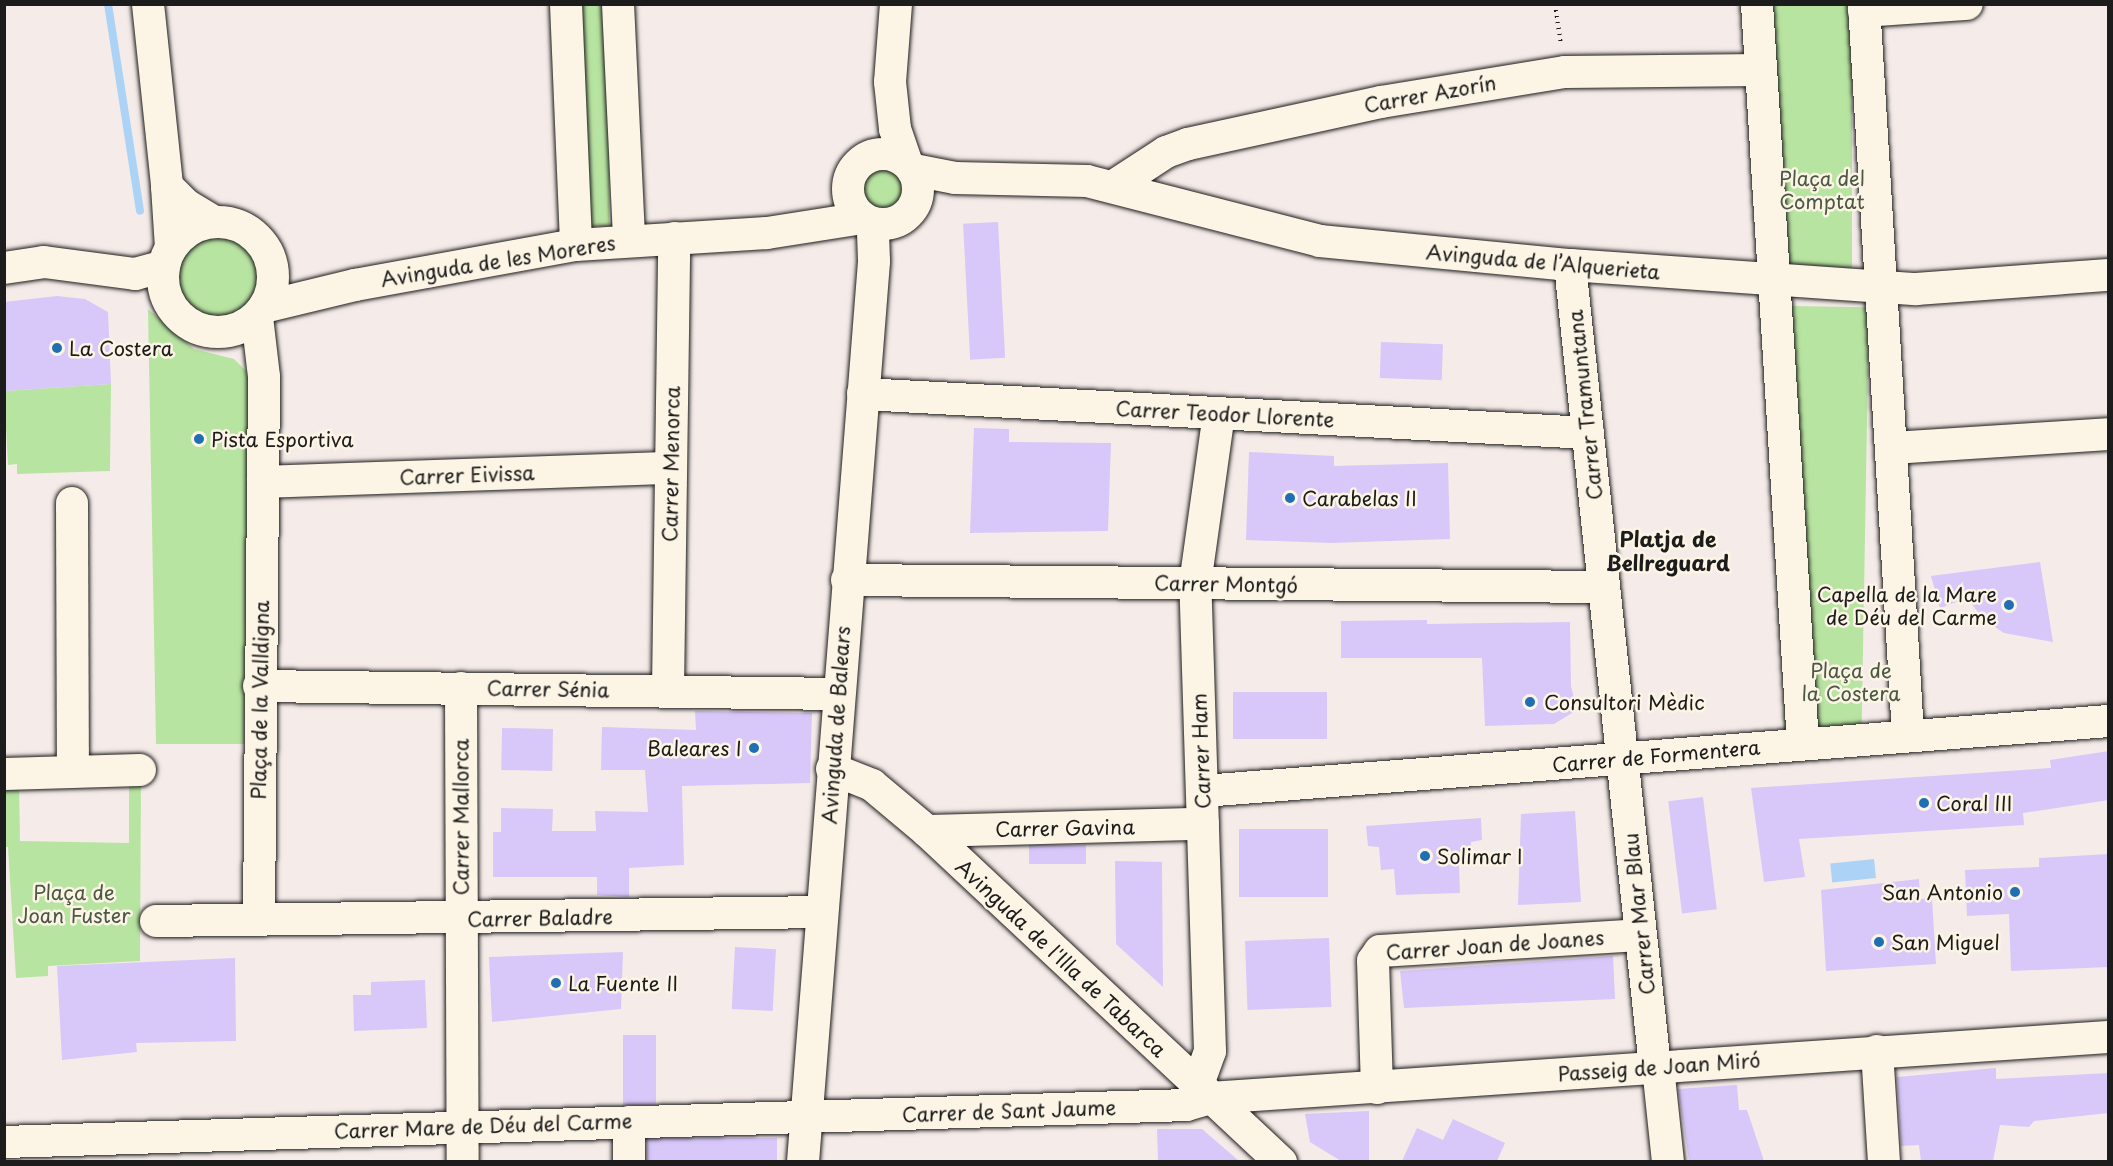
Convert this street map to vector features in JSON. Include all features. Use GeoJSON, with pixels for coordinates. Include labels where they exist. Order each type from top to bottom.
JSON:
{"type":"FeatureCollection","features":[{"type":"Feature","properties":{"kind":"street"},"geometry":{"type":"LineString","coordinates":[[148,4],[167,186],[169,303]]}},
{"type":"Feature","properties":{"kind":"street"},"geometry":{"type":"LineString","coordinates":[[566,4],[576,245]]}},
{"type":"Feature","properties":{"kind":"street"},"geometry":{"type":"LineString","coordinates":[[618,4],[628,240]]}},
{"type":"Feature","properties":{"kind":"street"},"geometry":{"type":"LineString","coordinates":[[890,82],[895,129],[919,188],[887,217],[855,210],[848,189],[855,168],[863,160],[877,131],[890,82],[896,4]]}},
{"type":"Feature","properties":{"kind":"street"},"geometry":{"type":"LineString","coordinates":[[1757,4],[1772,281],[1803,743]]}},
{"type":"Feature","properties":{"kind":"street"},"geometry":{"type":"LineString","coordinates":[[1908,734],[1885,288],[1864,8],[1967,4]]}},
{"type":"Feature","properties":{"kind":"street","name":"Carrer Azorín"},"geometry":{"type":"LineString","coordinates":[[1114,186],[1166,152],[1188,144],[1380,102],[1564,72],[1761,70]]}},
{"type":"Feature","properties":{"kind":"street"},"geometry":{"type":"LineString","coordinates":[[863,160],[884,153],[910,166],[984,180]]}},
{"type":"Feature","properties":{"kind":"street","name":"Avinguda de l’Alquerieta"},"geometry":{"type":"LineString","coordinates":[[984,180],[1034,177],[1114,186],[1320,241],[1570,265],[1885,288],[2109,275]]}},
{"type":"Feature","properties":{"kind":"street","name":"Avinguda de les Moreres"},"geometry":{"type":"LineString","coordinates":[[260,312],[355,285],[576,245],[785,230],[887,217],[984,180]]}},
{"type":"Feature","properties":{"kind":"street"},"geometry":{"type":"LineString","coordinates":[[4,268],[56,263],[116,273],[169,303],[197,328],[224,331],[260,312],[273,274],[261,242],[248,230],[214,222],[186,205],[167,186]]}},
{"type":"Feature","properties":{"kind":"street"},"geometry":{"type":"LineString","coordinates":[[785,230],[848,189]]}},
{"type":"Feature","properties":{"kind":"street","name":"Avinguda de Balears"},"geometry":{"type":"LineString","coordinates":[[803,1161],[837,694],[872,288],[887,217]]}},
{"type":"Feature","properties":{"kind":"street"},"geometry":{"type":"LineString","coordinates":[[116,273],[167,257],[197,226],[214,222]]}},
{"type":"Feature","properties":{"kind":"street","name":"Carrer Menorca"},"geometry":{"type":"LineString","coordinates":[[668,690],[674,238]]}},
{"type":"Feature","properties":{"kind":"street","name":"Carrer Tramuntana"},"geometry":{"type":"LineString","coordinates":[[1570,265],[1623,760]]}},
{"type":"Feature","properties":{"kind":"street","name":"Avinguda de les Moreres"},"geometry":{"type":"LineString","coordinates":[[273,274],[355,285]]}},
{"type":"Feature","properties":{"kind":"street","name":"Plaça de la Valldigna"},"geometry":{"type":"LineString","coordinates":[[259,920],[259,686],[264,377],[260,312]]}},
{"type":"Feature","properties":{"kind":"street"},"geometry":{"type":"LineString","coordinates":[[224,331],[251,355],[264,377]]}},
{"type":"Feature","properties":{"kind":"street","name":"Carrer Teodor Llorente"},"geometry":{"type":"LineString","coordinates":[[863,394],[1588,433]]}},
{"type":"Feature","properties":{"kind":"street","name":"Carrer Ham"},"geometry":{"type":"LineString","coordinates":[[1204,1093],[1210,1051],[1195,584],[1219,414]]}},
{"type":"Feature","properties":{"kind":"street"},"geometry":{"type":"LineString","coordinates":[[1893,448],[2109,434]]}},
{"type":"Feature","properties":{"kind":"street","name":"Carrer Eivissa"},"geometry":{"type":"LineString","coordinates":[[263,482],[671,468]]}},
{"type":"Feature","properties":{"kind":"street"},"geometry":{"type":"LineString","coordinates":[[72,503],[73,771]]}},
{"type":"Feature","properties":{"kind":"street","name":"Carrer Montgó"},"geometry":{"type":"LineString","coordinates":[[847,580],[1604,587]]}},
{"type":"Feature","properties":{"kind":"street","name":"Carrer Sénia"},"geometry":{"type":"LineString","coordinates":[[259,686],[837,694]]}},
{"type":"Feature","properties":{"kind":"street","name":"Carrer Mallorca"},"geometry":{"type":"LineString","coordinates":[[461,688],[464,1161]]}},
{"type":"Feature","properties":{"kind":"street","name":"Carrer de Formentera"},"geometry":{"type":"LineString","coordinates":[[1203,791],[1623,760],[1908,734],[2109,721]]}},
{"type":"Feature","properties":{"kind":"street","name":"Carrer Mar Blau"},"geometry":{"type":"LineString","coordinates":[[1623,760],[1640,934],[1668,1161]]}},
{"type":"Feature","properties":{"kind":"street","name":"Avinguda de l'Illa de Tabarca"},"geometry":{"type":"LineString","coordinates":[[832,769],[872,785],[927,831],[1204,1093],[1281,1161]]}},
{"type":"Feature","properties":{"kind":"street"},"geometry":{"type":"LineString","coordinates":[[4,774],[140,770]]}},
{"type":"Feature","properties":{"kind":"street","name":"Carrer Gavina"},"geometry":{"type":"LineString","coordinates":[[927,831],[1203,824]]}},
{"type":"Feature","properties":{"kind":"street","name":"Carrer Baladre"},"geometry":{"type":"LineString","coordinates":[[259,920],[461,920],[822,912]]}},
{"type":"Feature","properties":{"kind":"street"},"geometry":{"type":"LineString","coordinates":[[156,921],[259,920]]}},
{"type":"Feature","properties":{"kind":"street","name":"Carrer Joan de Joanes"},"geometry":{"type":"LineString","coordinates":[[1377,1088],[1373,961],[1380,951],[1640,934]]}},
{"type":"Feature","properties":{"kind":"street","name":"Passeig de Joan Miró"},"geometry":{"type":"LineString","coordinates":[[1204,1093],[1377,1088],[1877,1051],[2109,1037]]}},
{"type":"Feature","properties":{"kind":"street"},"geometry":{"type":"LineString","coordinates":[[1877,1051],[1884,1161]]}},
{"type":"Feature","properties":{"kind":"street","name":"Carrer de Sant Jaume"},"geometry":{"type":"LineString","coordinates":[[806,1118],[1185,1105],[1204,1093]]}},
{"type":"Feature","properties":{"kind":"street","name":"Carrer Mare de Déu del Carme"},"geometry":{"type":"LineString","coordinates":[[4,1142],[159,1135],[806,1118]]}},
{"type":"Feature","properties":{"kind":"street"},"geometry":{"type":"LineString","coordinates":[[629,1122],[629,1161]]}},
{"type":"Feature","properties":{"kind":"path"},"geometry":{"type":"LineString","coordinates":[[1555,4],[1564,72]]}},
{"type":"Feature","properties":{"kind":"green space"},"geometry":{"type":"Polygon","coordinates":[[[574,5],[609,5],[609,226],[574,226],[574,5]]]}},
{"type":"Feature","properties":{"kind":"green space","name":"Plaça del Comptat"},"geometry":{"type":"Polygon","coordinates":[[[1769,5],[1852,5],[1852,269],[1769,269],[1769,5]]]}},
{"type":"Feature","properties":{"kind":"green space"},"geometry":{"type":"Polygon","coordinates":[[[887,167],[899,173],[904,181],[904,199],[899,207],[891,212],[877,213],[869,210],[862,203],[859,185],[862,177],[869,170],[887,167]]]}},
{"type":"Feature","properties":{"kind":"green space"},"geometry":{"type":"Polygon","coordinates":[[[217,237],[233,240],[246,249],[255,262],[258,278],[255,294],[246,307],[233,316],[217,319],[201,316],[188,307],[179,294],[176,278],[179,262],[188,249],[201,240],[217,237]]]}},
{"type":"Feature","properties":{"kind":"green space","name":"Plaça de la Costera"},"geometry":{"type":"Polygon","coordinates":[[[1791,306],[1869,307],[1862,730],[1784,729],[1791,306]]]}},
{"type":"Feature","properties":{"kind":"green space"},"geometry":{"type":"Polygon","coordinates":[[[148,309],[194,349],[234,359],[250,375],[244,744],[156,744],[148,309]]]}},
{"type":"Feature","properties":{"kind":"green space"},"geometry":{"type":"Polygon","coordinates":[[[111,384],[110,471],[17,474],[17,464],[8,465],[4,391],[111,384]]]}},
{"type":"Feature","properties":{"kind":"green space","name":"Plaça de Joan Fuster"},"geometry":{"type":"Polygon","coordinates":[[[141,778],[140,961],[48,966],[48,976],[16,978],[8,847],[5,847],[4,784],[19,783],[20,841],[129,843],[129,779],[141,778]]]}},
{"type":"Feature","properties":{"kind":"water"},"geometry":{"type":"Polygon","coordinates":[[[1874,859],[1876,878],[1832,882],[1830,864],[1874,859]]]}},
{"type":"Feature","properties":{"kind":"building"},"geometry":{"type":"Polygon","coordinates":[[[998,222],[1005,358],[970,360],[963,224],[998,222]]]}},
{"type":"Feature","properties":{"kind":"building","name":"La Costera"},"geometry":{"type":"Polygon","coordinates":[[[57,296],[85,299],[108,312],[111,384],[4,391],[4,302],[57,296]]]}},
{"type":"Feature","properties":{"kind":"building"},"geometry":{"type":"Polygon","coordinates":[[[1381,342],[1443,344],[1442,380],[1380,378],[1381,342]]]}},
{"type":"Feature","properties":{"kind":"building"},"geometry":{"type":"Polygon","coordinates":[[[974,428],[1009,429],[1009,442],[1111,443],[1108,531],[970,533],[974,428]]]}},
{"type":"Feature","properties":{"kind":"building"},"geometry":{"type":"Polygon","coordinates":[[[1249,452],[1334,456],[1334,466],[1448,463],[1450,539],[1331,543],[1246,540],[1249,452]]]}},
{"type":"Feature","properties":{"kind":"building","name":"Capella de la Mare de Déu del Carme"},"geometry":{"type":"Polygon","coordinates":[[[2040,562],[2053,642],[2004,633],[1984,620],[1967,598],[1940,608],[1931,576],[2040,562]]]}},
{"type":"Feature","properties":{"kind":"building"},"geometry":{"type":"Polygon","coordinates":[[[1427,620],[1427,624],[1570,622],[1571,686],[1577,710],[1554,724],[1485,726],[1482,658],[1341,658],[1341,621],[1427,620]]]}},
{"type":"Feature","properties":{"kind":"building"},"geometry":{"type":"Polygon","coordinates":[[[1233,692],[1327,692],[1327,739],[1233,739],[1233,692]]]}},
{"type":"Feature","properties":{"kind":"building"},"geometry":{"type":"Polygon","coordinates":[[[695,711],[812,713],[810,783],[682,786],[684,865],[629,868],[629,897],[597,895],[597,877],[493,877],[493,832],[501,832],[501,808],[553,809],[552,831],[596,831],[595,811],[648,812],[645,770],[601,770],[602,727],[696,730],[695,711]]]}},
{"type":"Feature","properties":{"kind":"building"},"geometry":{"type":"Polygon","coordinates":[[[502,728],[553,729],[552,771],[501,770],[502,728]]]}},
{"type":"Feature","properties":{"kind":"building"},"geometry":{"type":"Polygon","coordinates":[[[2109,751],[2109,800],[2023,813],[2024,825],[1799,839],[1805,877],[1764,882],[1751,788],[2051,768],[2050,760],[2109,751]]]}},
{"type":"Feature","properties":{"kind":"building"},"geometry":{"type":"Polygon","coordinates":[[[1703,797],[1717,909],[1682,913],[1668,801],[1703,797]]]}},
{"type":"Feature","properties":{"kind":"building"},"geometry":{"type":"Polygon","coordinates":[[[1575,811],[1581,902],[1518,905],[1521,814],[1575,811]]]}},
{"type":"Feature","properties":{"kind":"building","name":"Solimar I"},"geometry":{"type":"Polygon","coordinates":[[[1481,818],[1482,840],[1471,842],[1471,866],[1459,865],[1460,893],[1396,895],[1394,869],[1381,870],[1379,847],[1368,846],[1366,826],[1481,818]]]}},
{"type":"Feature","properties":{"kind":"building"},"geometry":{"type":"Polygon","coordinates":[[[1239,829],[1328,829],[1328,897],[1239,897],[1239,829]]]}},
{"type":"Feature","properties":{"kind":"building"},"geometry":{"type":"Polygon","coordinates":[[[1029,845],[1086,845],[1086,864],[1029,864],[1029,845]]]}},
{"type":"Feature","properties":{"kind":"building","name":"San Antonio"},"geometry":{"type":"Polygon","coordinates":[[[2109,854],[2109,967],[2011,971],[2009,914],[1967,916],[1965,870],[2039,867],[2039,858],[2109,854]]]}},
{"type":"Feature","properties":{"kind":"building"},"geometry":{"type":"Polygon","coordinates":[[[1115,861],[1162,862],[1163,987],[1116,944],[1115,861]]]}},
{"type":"Feature","properties":{"kind":"building","name":"San Miguel"},"geometry":{"type":"Polygon","coordinates":[[[1919,879],[1920,899],[1932,898],[1936,964],[1826,971],[1821,890],[1919,879]]]}},
{"type":"Feature","properties":{"kind":"building"},"geometry":{"type":"Polygon","coordinates":[[[1329,938],[1331,1007],[1247,1010],[1245,941],[1329,938]]]}},
{"type":"Feature","properties":{"kind":"building"},"geometry":{"type":"Polygon","coordinates":[[[735,947],[776,949],[773,1011],[732,1009],[735,947]]]}},
{"type":"Feature","properties":{"kind":"building","name":"La Fuente II"},"geometry":{"type":"Polygon","coordinates":[[[623,952],[621,1009],[492,1022],[489,957],[623,952]]]}},
{"type":"Feature","properties":{"kind":"building"},"geometry":{"type":"Polygon","coordinates":[[[1613,956],[1615,999],[1404,1008],[1400,971],[1613,956]]]}},
{"type":"Feature","properties":{"kind":"building"},"geometry":{"type":"Polygon","coordinates":[[[235,958],[236,1041],[136,1043],[137,1052],[62,1060],[57,966],[235,958]]]}},
{"type":"Feature","properties":{"kind":"building"},"geometry":{"type":"Polygon","coordinates":[[[425,980],[427,1028],[354,1031],[353,995],[371,995],[371,982],[425,980]]]}},
{"type":"Feature","properties":{"kind":"building"},"geometry":{"type":"Polygon","coordinates":[[[623,1035],[656,1035],[656,1105],[623,1105],[623,1035]]]}},
{"type":"Feature","properties":{"kind":"building"},"geometry":{"type":"Polygon","coordinates":[[[1996,1068],[1996,1079],[2109,1073],[2109,1113],[2034,1121],[2029,1127],[2000,1125],[1993,1161],[1921,1161],[1919,1145],[1901,1146],[1897,1077],[1996,1068]]]}},
{"type":"Feature","properties":{"kind":"building"},"geometry":{"type":"Polygon","coordinates":[[[1737,1085],[1739,1110],[1747,1110],[1764,1161],[1689,1161],[1678,1089],[1737,1085]]]}},
{"type":"Feature","properties":{"kind":"building"},"geometry":{"type":"Polygon","coordinates":[[[1369,1111],[1369,1161],[1341,1161],[1310,1142],[1305,1114],[1369,1111]]]}},
{"type":"Feature","properties":{"kind":"building"},"geometry":{"type":"Polygon","coordinates":[[[1453,1119],[1505,1143],[1497,1161],[1402,1161],[1417,1128],[1443,1140],[1453,1119]]]}},
{"type":"Feature","properties":{"kind":"building"},"geometry":{"type":"Polygon","coordinates":[[[1157,1129],[1202,1129],[1239,1161],[1158,1161],[1157,1129]]]}},
{"type":"Feature","properties":{"kind":"building"},"geometry":{"type":"Polygon","coordinates":[[[647,1138],[777,1138],[777,1161],[647,1161],[647,1138]]]}},
{"type":"Feature","properties":{"kind":"waterway"},"geometry":{"type":"LineString","coordinates":[[108,4],[140,211]]}},
{"type":"Feature","properties":{"kind":"place","name":"La Costera"},"geometry":{"type":"Point","coordinates":[57,348]}},
{"type":"Feature","properties":{"kind":"place","name":"Pista Esportiva"},"geometry":{"type":"Point","coordinates":[199,439]}},
{"type":"Feature","properties":{"kind":"place","name":"Carabelas II"},"geometry":{"type":"Point","coordinates":[1290,498]}},
{"type":"Feature","properties":{"kind":"place","name":"Capella de la Mare de Déu del Carme"},"geometry":{"type":"Point","coordinates":[2009,605]}},
{"type":"Feature","properties":{"kind":"place","name":"Consultori Mèdic"},"geometry":{"type":"Point","coordinates":[1530,702]}},
{"type":"Feature","properties":{"kind":"place","name":"Baleares I"},"geometry":{"type":"Point","coordinates":[754,748]}},
{"type":"Feature","properties":{"kind":"place","name":"Coral III"},"geometry":{"type":"Point","coordinates":[1924,803]}},
{"type":"Feature","properties":{"kind":"place","name":"Solimar I"},"geometry":{"type":"Point","coordinates":[1425,856]}},
{"type":"Feature","properties":{"kind":"place","name":"San Antonio"},"geometry":{"type":"Point","coordinates":[2015,892]}},
{"type":"Feature","properties":{"kind":"place","name":"San Miguel"},"geometry":{"type":"Point","coordinates":[1879,942]}},
{"type":"Feature","properties":{"kind":"place","name":"La Fuente II"},"geometry":{"type":"Point","coordinates":[556,983]}},
{"type":"Feature","properties":{"kind":"district","name":"Platja de Bellreguard"},"geometry":{"type":"Point","coordinates":[1668,550]}}]}
